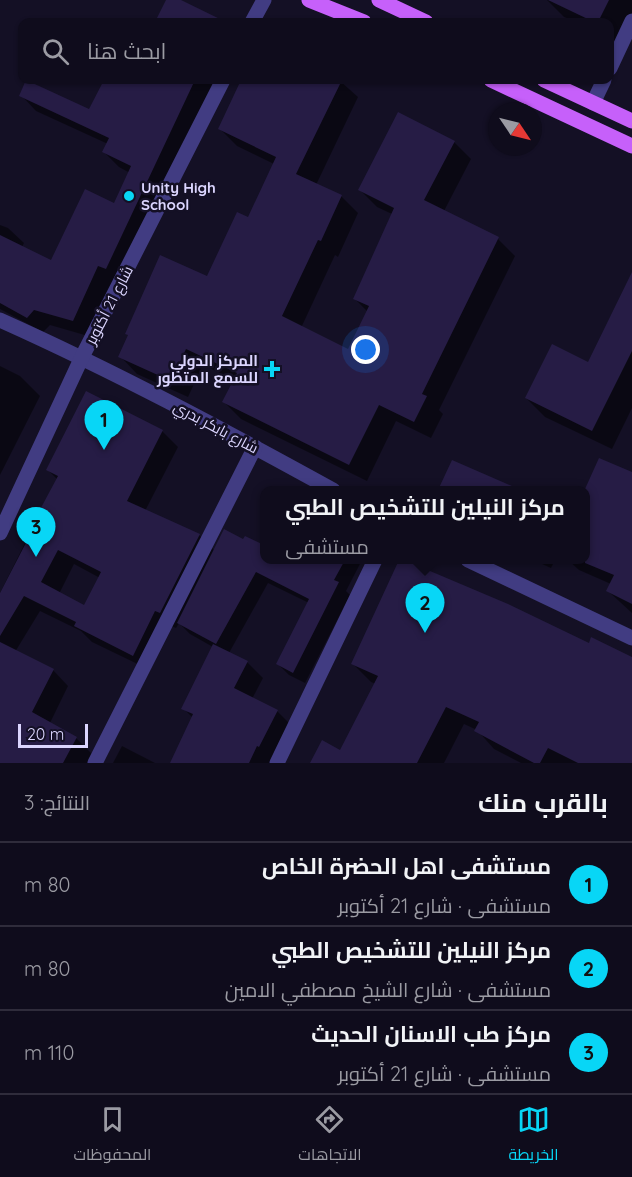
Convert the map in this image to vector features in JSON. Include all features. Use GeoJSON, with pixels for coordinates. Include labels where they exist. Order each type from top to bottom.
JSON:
{"type":"FeatureCollection","features":[{"type":"Feature","properties":{"kind":"main road"},"geometry":{"type":"LineString","coordinates":[[309,0],[354,18]]}},
{"type":"Feature","properties":{"kind":"main road"},"geometry":{"type":"LineString","coordinates":[[379,0],[417,18]]}},
{"type":"Feature","properties":{"kind":"main road"},"geometry":{"type":"LineString","coordinates":[[500,84],[632,146]]}},
{"type":"Feature","properties":{"kind":"main road"},"geometry":{"type":"LineString","coordinates":[[553,84],[632,121]]}},
{"type":"Feature","properties":{"kind":"street"},"geometry":{"type":"LineString","coordinates":[[254,18],[264,0]]}},
{"type":"Feature","properties":{"kind":"street"},"geometry":{"type":"LineString","coordinates":[[614,58],[632,21]]}},
{"type":"Feature","properties":{"kind":"street","name":"شارع 21 أكتوبر"},"geometry":{"type":"LineString","coordinates":[[0,533],[82,357],[221,84]]}},
{"type":"Feature","properties":{"kind":"street"},"geometry":{"type":"LineString","coordinates":[[593,103],[602,84]]}},
{"type":"Feature","properties":{"kind":"street","name":"شارع بابكر بدري"},"geometry":{"type":"LineString","coordinates":[[0,320],[82,357],[326,486]]}},
{"type":"Feature","properties":{"kind":"street"},"geometry":{"type":"LineString","coordinates":[[95,763],[255,447]]}},
{"type":"Feature","properties":{"kind":"street"},"geometry":{"type":"LineString","coordinates":[[277,763],[373,564]]}},
{"type":"Feature","properties":{"kind":"street"},"geometry":{"type":"LineString","coordinates":[[476,564],[632,638]]}},
{"type":"Feature","properties":{"kind":"building"},"geometry":{"type":"Polygon","coordinates":[[[166,0],[181,0],[218,18],[157,18],[166,0]]]}},
{"type":"Feature","properties":{"kind":"building"},"geometry":{"type":"Polygon","coordinates":[[[548,0],[609,0],[600,18],[586,18],[548,0]]]}},
{"type":"Feature","properties":{"kind":"building","name":"Unity High School"},"geometry":{"type":"Polygon","coordinates":[[[24,84],[35,84],[89,109],[102,84],[193,84],[106,269],[98,266],[73,321],[34,310],[27,318],[0,303],[0,235],[51,260],[85,189],[114,203],[131,166],[102,152],[109,138],[19,96],[24,84]]]}},
{"type":"Feature","properties":{"kind":"building"},"geometry":{"type":"Polygon","coordinates":[[[239,84],[340,84],[296,174],[342,195],[282,316],[348,349],[369,306],[353,299],[394,208],[358,190],[398,112],[455,141],[424,200],[499,237],[422,394],[427,396],[414,422],[379,405],[349,465],[222,402],[237,373],[186,349],[171,381],[118,357],[128,335],[125,334],[160,255],[207,276],[237,212],[248,217],[276,157],[218,129],[239,84]]]}},
{"type":"Feature","properties":{"kind":"building"},"geometry":{"type":"Polygon","coordinates":[[[632,272],[632,351],[592,431],[525,398],[552,344],[588,362],[632,272]]]}},
{"type":"Feature","properties":{"kind":"building"},"geometry":{"type":"Polygon","coordinates":[[[86,391],[163,430],[127,501],[200,534],[160,613],[155,611],[133,656],[74,626],[76,622],[24,596],[0,636],[0,593],[30,535],[27,534],[58,476],[46,470],[86,391]],[[58,550],[41,582],[84,605],[101,572],[58,550]]]}},
{"type":"Feature","properties":{"kind":"building"},"geometry":{"type":"Polygon","coordinates":[[[599,458],[632,472],[632,604],[606,591],[614,575],[587,564],[590,564],[590,486],[586,486],[599,458]]]}},
{"type":"Feature","properties":{"kind":"building"},"geometry":{"type":"Polygon","coordinates":[[[452,460],[512,486],[440,486],[452,460]]]}},
{"type":"Feature","properties":{"kind":"building"},"geometry":{"type":"Polygon","coordinates":[[[224,529],[243,539],[245,536],[260,543],[260,564],[343,564],[334,580],[339,582],[293,673],[276,664],[309,599],[256,572],[216,644],[177,623],[224,529]]]}},
{"type":"Feature","properties":{"kind":"building"},"geometry":{"type":"Polygon","coordinates":[[[397,564],[413,564],[508,604],[589,643],[591,637],[632,657],[632,763],[578,763],[548,748],[540,763],[534,763],[474,731],[479,722],[446,707],[417,763],[310,763],[322,740],[340,750],[378,676],[351,664],[397,564]]]}},
{"type":"Feature","properties":{"kind":"building"},"geometry":{"type":"Polygon","coordinates":[[[0,642],[54,669],[32,712],[77,737],[63,763],[0,763],[0,642]]]}},
{"type":"Feature","properties":{"kind":"building"},"geometry":{"type":"Polygon","coordinates":[[[213,644],[248,661],[234,688],[278,710],[249,763],[170,763],[193,714],[181,709],[213,644]]]}},
{"type":"Feature","properties":{"kind":"place","name":"Unity High School"},"geometry":{"type":"Point","coordinates":[129,196]}},
{"type":"Feature","properties":{"kind":"place","name":"المركز الدولي للسمع المتطور"},"geometry":{"type":"Point","coordinates":[272,369]}},
{"type":"Feature","properties":{"kind":"place","name":"مستشفى اهل الحضرة الخاص"},"geometry":{"type":"Point","coordinates":[104,450]}},
{"type":"Feature","properties":{"kind":"place","name":"مركز طب الاسنان الحديث"},"geometry":{"type":"Point","coordinates":[36,557]}},
{"type":"Feature","properties":{"kind":"place","name":"مركز النيلين للتشخيص الطبي"},"geometry":{"type":"Point","coordinates":[425,633]}}]}
